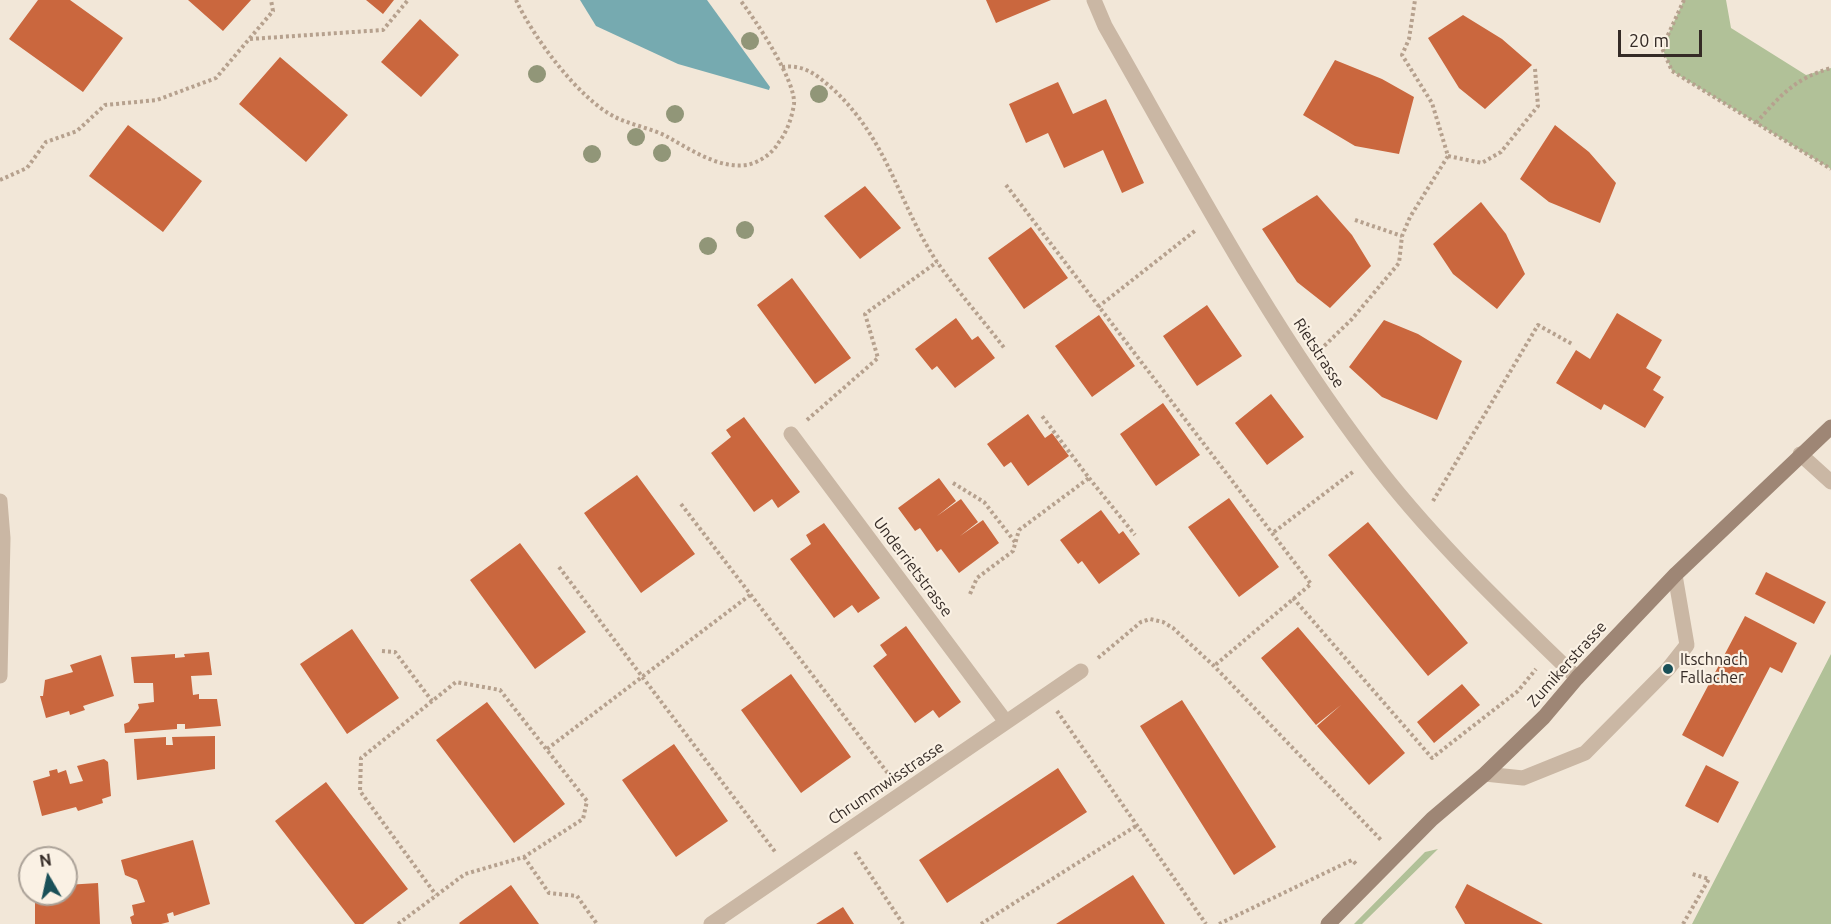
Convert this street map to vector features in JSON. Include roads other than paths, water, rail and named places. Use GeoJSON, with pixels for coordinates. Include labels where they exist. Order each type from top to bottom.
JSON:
{"type":"FeatureCollection","features":[{"type":"Feature","properties":{"kind":"main road","name":"Zumikerstrasse"},"geometry":{"type":"LineString","coordinates":[[1328,924],[1432,819],[1485,774],[1544,717],[1577,678],[1675,575],[1831,427]]}},
{"type":"Feature","properties":{"kind":"street","name":"Rietstrasse"},"geometry":{"type":"LineString","coordinates":[[1094,0],[1105,26],[1214,216],[1304,365],[1370,458],[1422,519],[1577,678]]}},
{"type":"Feature","properties":{"kind":"street","name":"Underrietstrasse"},"geometry":{"type":"LineString","coordinates":[[791,434],[1006,722]]}},
{"type":"Feature","properties":{"kind":"street"},"geometry":{"type":"LineString","coordinates":[[1800,454],[1831,482]]}},
{"type":"Feature","properties":{"kind":"street"},"geometry":{"type":"LineString","coordinates":[[0,501],[3,538],[0,676]]}},
{"type":"Feature","properties":{"kind":"street"},"geometry":{"type":"LineString","coordinates":[[1485,774],[1523,778],[1586,753],[1668,669],[1687,645],[1675,575]]}},
{"type":"Feature","properties":{"kind":"street","name":"Chrummwisstrasse"},"geometry":{"type":"LineString","coordinates":[[711,924],[1081,671]]}},
{"type":"Feature","properties":{"kind":"water"},"geometry":{"type":"Polygon","coordinates":[[[580,0],[707,0],[770,87],[769,90],[678,64],[596,26],[580,0]]]}},
{"type":"Feature","properties":{"kind":"place","name":"Itschnach Fallacher"},"geometry":{"type":"Point","coordinates":[1668,669]}}]}
